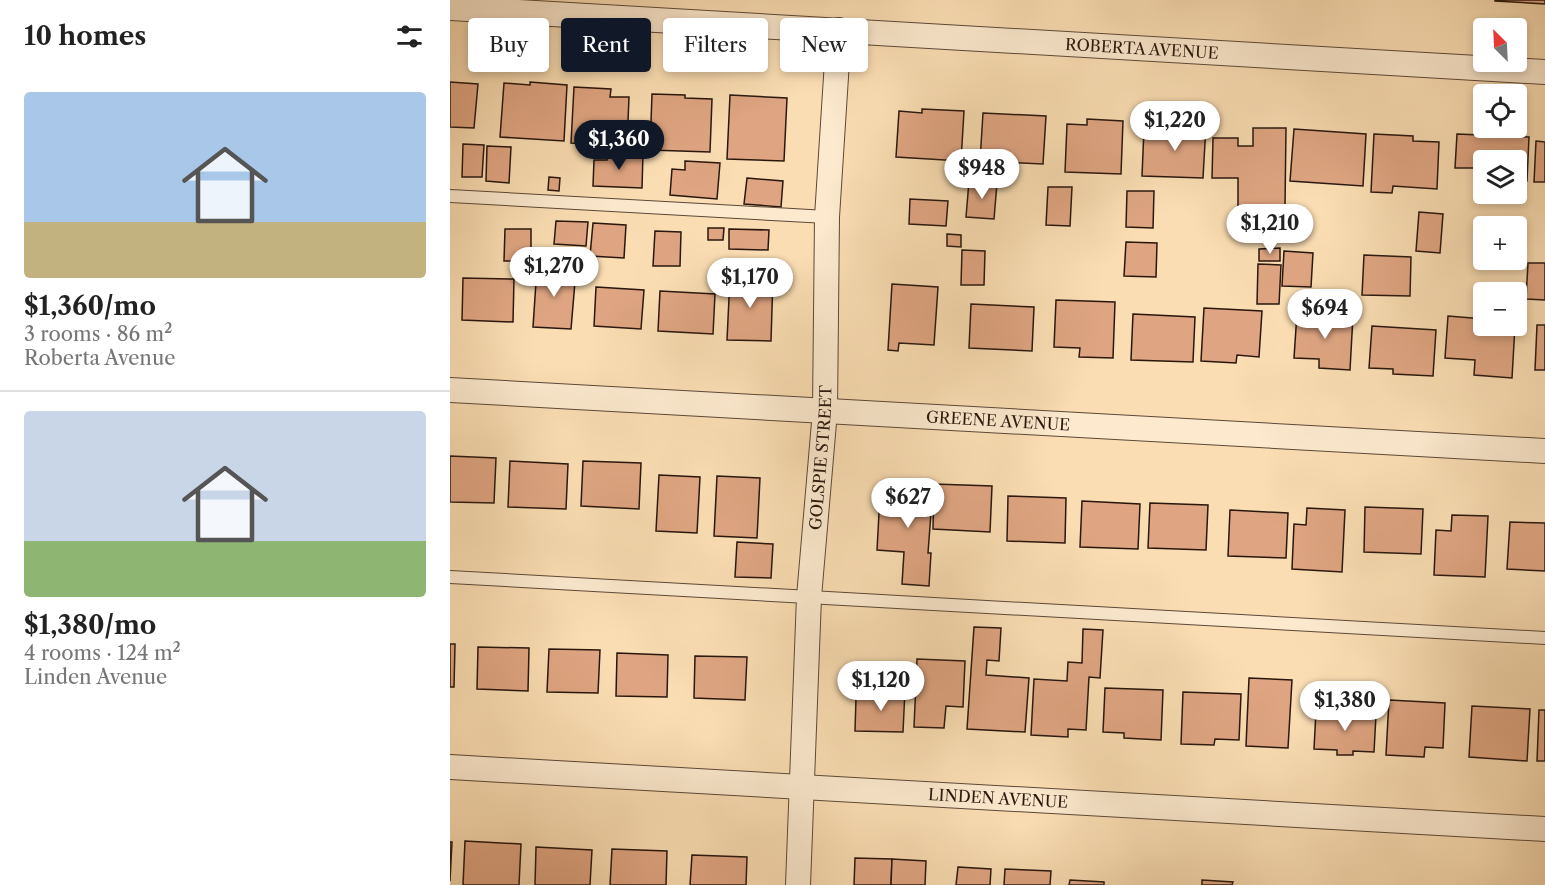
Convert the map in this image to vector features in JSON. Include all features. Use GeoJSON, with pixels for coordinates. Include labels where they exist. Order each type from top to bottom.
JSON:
{"type":"FeatureCollection","features":[{"type":"Feature","properties":{"kind":"street","name":"ROBERTA AVENUE"},"geometry":{"type":"LineString","coordinates":[[450,8],[780,27]]}},
{"type":"Feature","properties":{"kind":"street","name":"ROBERTA AVENUE"},"geometry":{"type":"LineString","coordinates":[[868,32],[1545,72]]}},
{"type":"Feature","properties":{"kind":"street","name":"GOLSPIE STREET"},"geometry":{"type":"LineString","coordinates":[[798,885],[809,597],[825,411],[827,217],[836,72]]}},
{"type":"Feature","properties":{"kind":"street","name":"GREENE AVENUE"},"geometry":{"type":"LineString","coordinates":[[450,390],[1545,451]]}},
{"type":"Feature","properties":{"kind":"street","name":"LINDEN AVENUE"},"geometry":{"type":"LineString","coordinates":[[450,767],[1545,829]]}},
{"type":"Feature","properties":{"kind":"lane"},"geometry":{"type":"LineString","coordinates":[[450,196],[827,217]]}},
{"type":"Feature","properties":{"kind":"lane"},"geometry":{"type":"LineString","coordinates":[[450,577],[1545,638]]}},
{"type":"Feature","properties":{"kind":"building"},"geometry":{"type":"Polygon","coordinates":[[[1495,0],[1545,0],[1545,4],[1495,1],[1495,0]]]}},
{"type":"Feature","properties":{"kind":"building"},"geometry":{"type":"Polygon","coordinates":[[[450,82],[478,84],[474,128],[450,127],[450,82]]]}},
{"type":"Feature","properties":{"kind":"building"},"geometry":{"type":"Polygon","coordinates":[[[530,82],[567,85],[564,141],[500,137],[504,83],[530,85],[530,82]]]}},
{"type":"Feature","properties":{"kind":"building"},"geometry":{"type":"Polygon","coordinates":[[[574,87],[611,89],[610,97],[629,97],[627,146],[571,143],[574,87]]]}},
{"type":"Feature","properties":{"kind":"building"},"geometry":{"type":"Polygon","coordinates":[[[652,94],[712,99],[710,152],[650,150],[652,94]]]}},
{"type":"Feature","properties":{"kind":"building"},"geometry":{"type":"Polygon","coordinates":[[[730,95],[787,98],[784,161],[727,159],[730,95]]]}},
{"type":"Feature","properties":{"kind":"building"},"geometry":{"type":"Polygon","coordinates":[[[922,109],[964,111],[961,161],[896,157],[899,111],[922,113],[922,109]]]}},
{"type":"Feature","properties":{"kind":"building"},"geometry":{"type":"Polygon","coordinates":[[[983,113],[1046,116],[1043,164],[980,161],[983,113]]]}},
{"type":"Feature","properties":{"kind":"building"},"geometry":{"type":"Polygon","coordinates":[[[1087,119],[1123,121],[1121,174],[1065,172],[1067,124],[1087,125],[1087,119]]]}},
{"type":"Feature","properties":{"kind":"building"},"geometry":{"type":"Polygon","coordinates":[[[1176,123],[1206,125],[1203,178],[1142,176],[1144,129],[1175,131],[1176,123]]]}},
{"type":"Feature","properties":{"kind":"building"},"geometry":{"type":"Polygon","coordinates":[[[1253,128],[1286,128],[1285,207],[1238,206],[1238,178],[1212,178],[1213,138],[1238,138],[1238,146],[1253,146],[1253,128]]]}},
{"type":"Feature","properties":{"kind":"building"},"geometry":{"type":"Polygon","coordinates":[[[1294,129],[1366,134],[1363,186],[1290,181],[1294,129]]]}},
{"type":"Feature","properties":{"kind":"building"},"geometry":{"type":"Polygon","coordinates":[[[1374,134],[1413,136],[1413,141],[1439,142],[1437,189],[1393,186],[1392,193],[1371,192],[1374,134]]]}},
{"type":"Feature","properties":{"kind":"building"},"geometry":{"type":"Polygon","coordinates":[[[1457,134],[1473,135],[1473,138],[1529,137],[1527,181],[1527,150],[1473,150],[1473,168],[1455,168],[1457,134]]]}},
{"type":"Feature","properties":{"kind":"building"},"geometry":{"type":"Polygon","coordinates":[[[1536,141],[1545,142],[1545,182],[1534,182],[1536,141]]]}},
{"type":"Feature","properties":{"kind":"building"},"geometry":{"type":"Polygon","coordinates":[[[463,144],[484,145],[482,177],[462,177],[463,144]]]}},
{"type":"Feature","properties":{"kind":"building"},"geometry":{"type":"Polygon","coordinates":[[[487,146],[511,147],[509,183],[486,181],[487,146]]]}},
{"type":"Feature","properties":{"kind":"building"},"geometry":{"type":"Polygon","coordinates":[[[607,152],[643,153],[642,188],[593,186],[594,160],[607,160],[607,152]]]}},
{"type":"Feature","properties":{"kind":"building"},"geometry":{"type":"Polygon","coordinates":[[[685,161],[720,163],[717,199],[670,195],[672,169],[685,170],[685,161]]]}},
{"type":"Feature","properties":{"kind":"building"},"geometry":{"type":"Polygon","coordinates":[[[549,177],[560,178],[559,191],[548,190],[549,177]]]}},
{"type":"Feature","properties":{"kind":"building"},"geometry":{"type":"Polygon","coordinates":[[[747,178],[783,181],[781,207],[744,204],[747,178]]]}},
{"type":"Feature","properties":{"kind":"building"},"geometry":{"type":"Polygon","coordinates":[[[969,181],[997,183],[994,219],[966,217],[969,181]]]}},
{"type":"Feature","properties":{"kind":"building"},"geometry":{"type":"Polygon","coordinates":[[[1048,187],[1072,187],[1070,226],[1046,225],[1048,187]]]}},
{"type":"Feature","properties":{"kind":"building"},"geometry":{"type":"Polygon","coordinates":[[[1127,191],[1154,191],[1153,228],[1126,227],[1127,191]]]}},
{"type":"Feature","properties":{"kind":"building"},"geometry":{"type":"Polygon","coordinates":[[[910,199],[948,201],[946,226],[909,224],[910,199]]]}},
{"type":"Feature","properties":{"kind":"building"},"geometry":{"type":"Polygon","coordinates":[[[1419,212],[1443,214],[1440,253],[1416,251],[1419,212]]]}},
{"type":"Feature","properties":{"kind":"building"},"geometry":{"type":"Polygon","coordinates":[[[556,221],[588,222],[586,246],[554,244],[556,221]]]}},
{"type":"Feature","properties":{"kind":"building"},"geometry":{"type":"Polygon","coordinates":[[[593,223],[626,225],[624,258],[590,256],[593,223]]]}},
{"type":"Feature","properties":{"kind":"building"},"geometry":{"type":"Polygon","coordinates":[[[708,228],[724,228],[723,240],[708,240],[708,228]]]}},
{"type":"Feature","properties":{"kind":"building"},"geometry":{"type":"Polygon","coordinates":[[[505,229],[531,229],[531,261],[504,261],[505,229]]]}},
{"type":"Feature","properties":{"kind":"building"},"geometry":{"type":"Polygon","coordinates":[[[729,229],[769,230],[768,250],[729,249],[729,229]]]}},
{"type":"Feature","properties":{"kind":"building"},"geometry":{"type":"Polygon","coordinates":[[[655,231],[681,232],[680,266],[653,266],[655,231]]]}},
{"type":"Feature","properties":{"kind":"building"},"geometry":{"type":"Polygon","coordinates":[[[947,234],[961,235],[961,247],[947,246],[947,234]]]}},
{"type":"Feature","properties":{"kind":"building"},"geometry":{"type":"Polygon","coordinates":[[[1126,242],[1157,243],[1156,277],[1124,276],[1126,242]]]}},
{"type":"Feature","properties":{"kind":"building"},"geometry":{"type":"Polygon","coordinates":[[[1280,248],[1280,261],[1259,261],[1259,249],[1280,248]]]}},
{"type":"Feature","properties":{"kind":"building"},"geometry":{"type":"Polygon","coordinates":[[[962,250],[985,251],[984,285],[961,285],[962,250]]]}},
{"type":"Feature","properties":{"kind":"building"},"geometry":{"type":"Polygon","coordinates":[[[1284,251],[1313,253],[1311,287],[1282,286],[1284,251]]]}},
{"type":"Feature","properties":{"kind":"building"},"geometry":{"type":"Polygon","coordinates":[[[1364,255],[1411,257],[1410,296],[1362,295],[1364,255]]]}},
{"type":"Feature","properties":{"kind":"building"},"geometry":{"type":"Polygon","coordinates":[[[1528,263],[1545,263],[1545,300],[1527,299],[1528,263]]]}},
{"type":"Feature","properties":{"kind":"building"},"geometry":{"type":"Polygon","coordinates":[[[1258,264],[1281,265],[1279,304],[1257,304],[1258,264]]]}},
{"type":"Feature","properties":{"kind":"building"},"geometry":{"type":"Polygon","coordinates":[[[537,267],[576,270],[571,329],[533,327],[537,267]]]}},
{"type":"Feature","properties":{"kind":"building"},"geometry":{"type":"Polygon","coordinates":[[[730,277],[773,278],[771,341],[727,340],[730,277]]]}},
{"type":"Feature","properties":{"kind":"building"},"geometry":{"type":"Polygon","coordinates":[[[463,278],[514,279],[513,322],[462,320],[463,278]]]}},
{"type":"Feature","properties":{"kind":"building"},"geometry":{"type":"Polygon","coordinates":[[[892,284],[938,287],[934,345],[899,343],[898,351],[888,350],[892,284]]]}},
{"type":"Feature","properties":{"kind":"building"},"geometry":{"type":"Polygon","coordinates":[[[596,287],[644,290],[641,329],[594,326],[596,287]]]}},
{"type":"Feature","properties":{"kind":"building"},"geometry":{"type":"Polygon","coordinates":[[[660,291],[715,294],[713,334],[658,331],[660,291]]]}},
{"type":"Feature","properties":{"kind":"building"},"geometry":{"type":"Polygon","coordinates":[[[1056,300],[1115,302],[1113,358],[1079,357],[1080,348],[1054,347],[1056,300]]]}},
{"type":"Feature","properties":{"kind":"building"},"geometry":{"type":"Polygon","coordinates":[[[971,304],[1034,307],[1032,351],[969,348],[971,304]]]}},
{"type":"Feature","properties":{"kind":"building"},"geometry":{"type":"Polygon","coordinates":[[[1204,308],[1262,311],[1259,357],[1237,355],[1236,363],[1201,361],[1204,308]]]}},
{"type":"Feature","properties":{"kind":"building"},"geometry":{"type":"Polygon","coordinates":[[[1297,313],[1353,316],[1350,370],[1319,368],[1319,359],[1294,358],[1297,313]]]}},
{"type":"Feature","properties":{"kind":"building"},"geometry":{"type":"Polygon","coordinates":[[[1133,314],[1195,317],[1193,362],[1131,360],[1133,314]]]}},
{"type":"Feature","properties":{"kind":"building"},"geometry":{"type":"Polygon","coordinates":[[[1448,316],[1473,318],[1473,336],[1514,336],[1512,378],[1474,375],[1475,360],[1445,358],[1448,316]]]}},
{"type":"Feature","properties":{"kind":"building"},"geometry":{"type":"Polygon","coordinates":[[[1537,325],[1545,325],[1545,370],[1535,370],[1537,325]]]}},
{"type":"Feature","properties":{"kind":"building"},"geometry":{"type":"Polygon","coordinates":[[[1372,326],[1436,330],[1433,376],[1393,374],[1393,369],[1369,368],[1372,326]]]}},
{"type":"Feature","properties":{"kind":"building"},"geometry":{"type":"Polygon","coordinates":[[[450,456],[496,458],[494,503],[450,502],[450,456]]]}},
{"type":"Feature","properties":{"kind":"building"},"geometry":{"type":"Polygon","coordinates":[[[510,461],[568,464],[566,509],[508,507],[510,461]]]}},
{"type":"Feature","properties":{"kind":"building"},"geometry":{"type":"Polygon","coordinates":[[[583,461],[641,463],[639,509],[581,506],[583,461]]]}},
{"type":"Feature","properties":{"kind":"building"},"geometry":{"type":"Polygon","coordinates":[[[659,475],[700,477],[697,533],[656,531],[659,475]]]}},
{"type":"Feature","properties":{"kind":"building"},"geometry":{"type":"Polygon","coordinates":[[[717,476],[760,478],[757,538],[714,536],[717,476]]]}},
{"type":"Feature","properties":{"kind":"building"},"geometry":{"type":"Polygon","coordinates":[[[893,483],[933,486],[928,553],[931,553],[929,586],[902,584],[904,552],[877,550],[880,495],[892,496],[893,483]]]}},
{"type":"Feature","properties":{"kind":"building"},"geometry":{"type":"Polygon","coordinates":[[[934,484],[992,486],[990,532],[933,529],[934,484]]]}},
{"type":"Feature","properties":{"kind":"building"},"geometry":{"type":"Polygon","coordinates":[[[1008,496],[1066,498],[1065,543],[1007,541],[1008,496]]]}},
{"type":"Feature","properties":{"kind":"building"},"geometry":{"type":"Polygon","coordinates":[[[1082,501],[1140,504],[1138,549],[1080,547],[1082,501]]]}},
{"type":"Feature","properties":{"kind":"building"},"geometry":{"type":"Polygon","coordinates":[[[1150,503],[1208,505],[1206,550],[1148,548],[1150,503]]]}},
{"type":"Feature","properties":{"kind":"building"},"geometry":{"type":"Polygon","coordinates":[[[1365,507],[1423,509],[1421,554],[1364,552],[1365,507]]]}},
{"type":"Feature","properties":{"kind":"building"},"geometry":{"type":"Polygon","coordinates":[[[1307,508],[1345,510],[1342,572],[1292,569],[1294,524],[1306,525],[1307,508]]]}},
{"type":"Feature","properties":{"kind":"building"},"geometry":{"type":"Polygon","coordinates":[[[1230,510],[1288,513],[1286,558],[1228,556],[1230,510]]]}},
{"type":"Feature","properties":{"kind":"building"},"geometry":{"type":"Polygon","coordinates":[[[1452,515],[1488,516],[1485,577],[1434,575],[1436,530],[1451,531],[1452,515]]]}},
{"type":"Feature","properties":{"kind":"building"},"geometry":{"type":"Polygon","coordinates":[[[1510,522],[1545,523],[1545,571],[1507,569],[1510,522]]]}},
{"type":"Feature","properties":{"kind":"building"},"geometry":{"type":"Polygon","coordinates":[[[737,542],[773,544],[771,578],[735,577],[737,542]]]}},
{"type":"Feature","properties":{"kind":"building"},"geometry":{"type":"Polygon","coordinates":[[[974,627],[1001,628],[999,661],[987,660],[986,675],[1029,678],[1025,732],[967,729],[974,627]]]}},
{"type":"Feature","properties":{"kind":"building"},"geometry":{"type":"Polygon","coordinates":[[[1083,629],[1103,630],[1100,678],[1089,677],[1086,730],[1068,729],[1068,737],[1031,735],[1034,679],[1067,681],[1068,662],[1082,663],[1083,629]]]}},
{"type":"Feature","properties":{"kind":"building"},"geometry":{"type":"Polygon","coordinates":[[[450,644],[455,644],[454,687],[450,687],[450,644]]]}},
{"type":"Feature","properties":{"kind":"building"},"geometry":{"type":"Polygon","coordinates":[[[478,647],[529,648],[528,691],[477,689],[478,647]]]}},
{"type":"Feature","properties":{"kind":"building"},"geometry":{"type":"Polygon","coordinates":[[[549,649],[600,650],[598,693],[547,692],[549,649]]]}},
{"type":"Feature","properties":{"kind":"building"},"geometry":{"type":"Polygon","coordinates":[[[617,653],[668,655],[667,697],[616,696],[617,653]]]}},
{"type":"Feature","properties":{"kind":"building"},"geometry":{"type":"Polygon","coordinates":[[[695,656],[747,657],[745,700],[694,698],[695,656]]]}},
{"type":"Feature","properties":{"kind":"building"},"geometry":{"type":"Polygon","coordinates":[[[917,659],[965,661],[963,707],[946,706],[944,728],[914,727],[917,659]]]}},
{"type":"Feature","properties":{"kind":"building"},"geometry":{"type":"Polygon","coordinates":[[[1249,678],[1292,680],[1288,748],[1246,746],[1249,678]]]}},
{"type":"Feature","properties":{"kind":"building"},"geometry":{"type":"Polygon","coordinates":[[[1105,688],[1163,690],[1161,740],[1124,738],[1124,733],[1103,732],[1105,688]]]}},
{"type":"Feature","properties":{"kind":"building"},"geometry":{"type":"Polygon","coordinates":[[[880,689],[905,690],[903,732],[855,731],[856,698],[880,699],[880,689]]]}},
{"type":"Feature","properties":{"kind":"building"},"geometry":{"type":"Polygon","coordinates":[[[1183,692],[1241,694],[1239,740],[1215,739],[1214,745],[1181,744],[1183,692]]]}},
{"type":"Feature","properties":{"kind":"building"},"geometry":{"type":"Polygon","coordinates":[[[1389,700],[1445,703],[1443,748],[1425,747],[1424,757],[1386,755],[1389,700]]]}},
{"type":"Feature","properties":{"kind":"building"},"geometry":{"type":"Polygon","coordinates":[[[1472,706],[1530,709],[1527,761],[1469,757],[1472,706]]]}},
{"type":"Feature","properties":{"kind":"building"},"geometry":{"type":"Polygon","coordinates":[[[1539,710],[1545,710],[1545,761],[1537,761],[1539,710]]]}},
{"type":"Feature","properties":{"kind":"building"},"geometry":{"type":"Polygon","coordinates":[[[1316,711],[1376,715],[1374,752],[1353,751],[1353,755],[1337,755],[1337,750],[1314,749],[1316,711]]]}},
{"type":"Feature","properties":{"kind":"building"},"geometry":{"type":"Polygon","coordinates":[[[465,841],[521,844],[519,885],[463,885],[465,841]]]}},
{"type":"Feature","properties":{"kind":"building"},"geometry":{"type":"Polygon","coordinates":[[[450,842],[452,842],[450,881],[450,842]]]}},
{"type":"Feature","properties":{"kind":"building"},"geometry":{"type":"Polygon","coordinates":[[[536,847],[592,850],[590,885],[535,885],[536,847]]]}},
{"type":"Feature","properties":{"kind":"building"},"geometry":{"type":"Polygon","coordinates":[[[612,849],[667,851],[666,885],[610,885],[612,849]]]}},
{"type":"Feature","properties":{"kind":"building"},"geometry":{"type":"Polygon","coordinates":[[[692,855],[747,857],[746,885],[690,885],[692,855]]]}},
{"type":"Feature","properties":{"kind":"building"},"geometry":{"type":"Polygon","coordinates":[[[855,858],[892,859],[891,885],[854,885],[855,858]]]}},
{"type":"Feature","properties":{"kind":"building"},"geometry":{"type":"Polygon","coordinates":[[[892,859],[926,861],[925,885],[891,885],[892,859]]]}},
{"type":"Feature","properties":{"kind":"building"},"geometry":{"type":"Polygon","coordinates":[[[958,867],[991,869],[990,885],[956,885],[958,867]]]}},
{"type":"Feature","properties":{"kind":"building"},"geometry":{"type":"Polygon","coordinates":[[[1005,869],[1051,871],[1050,885],[1004,885],[1005,869]]]}},
{"type":"Feature","properties":{"kind":"building"},"geometry":{"type":"Polygon","coordinates":[[[1070,880],[1104,882],[1104,885],[1069,885],[1070,880]]]}},
{"type":"Feature","properties":{"kind":"building"},"geometry":{"type":"Polygon","coordinates":[[[1202,880],[1233,882],[1232,885],[1202,885],[1202,880]]]}}]}
